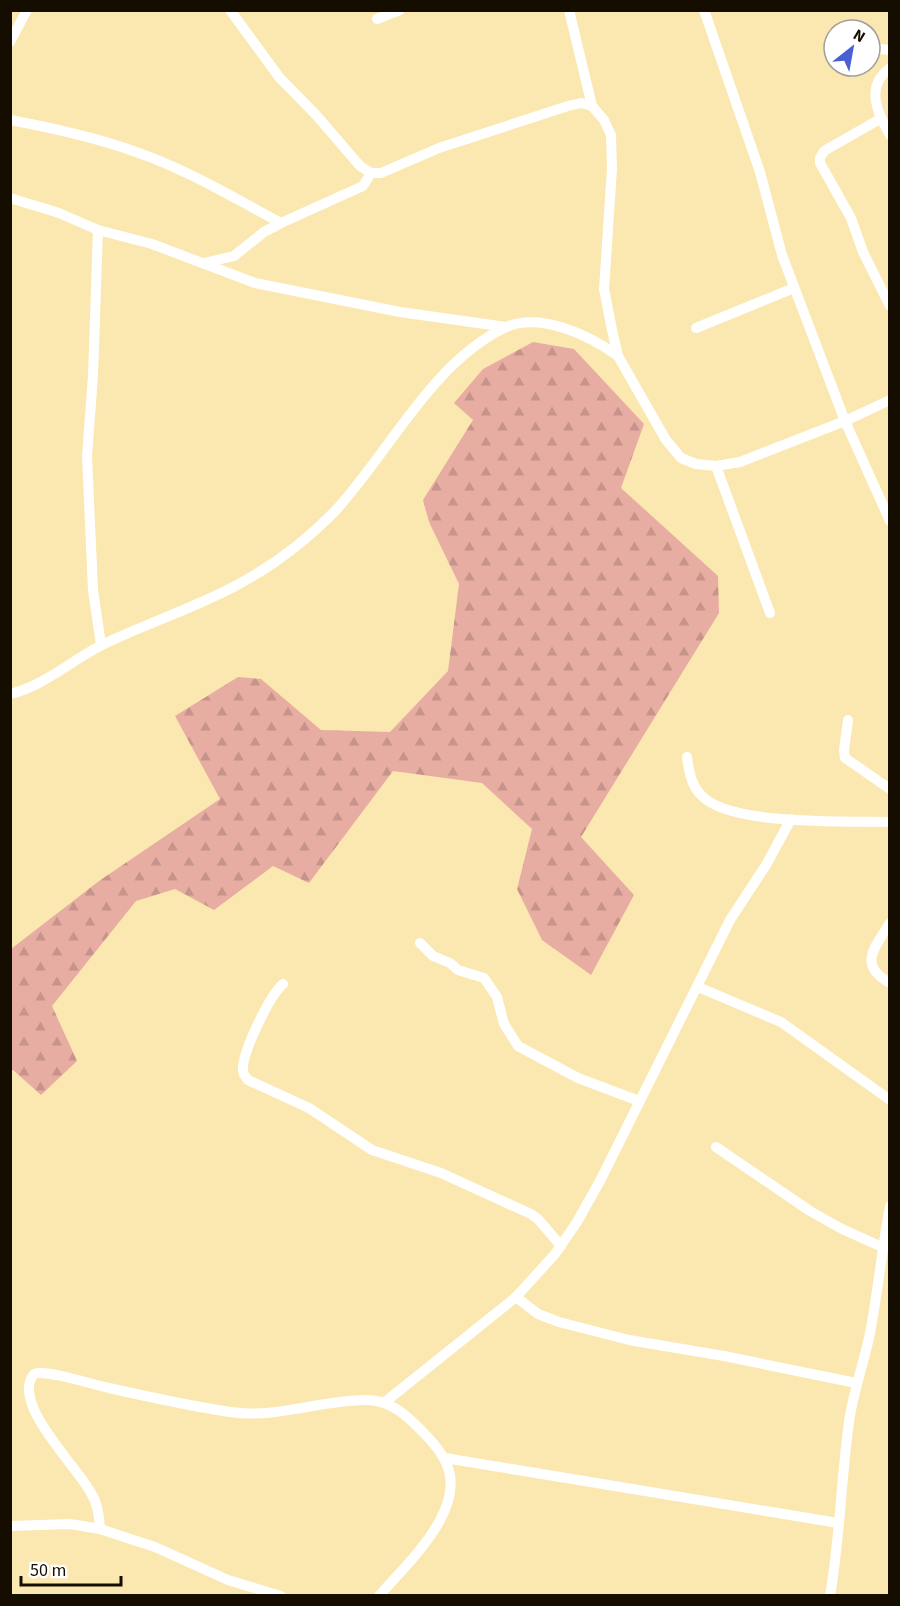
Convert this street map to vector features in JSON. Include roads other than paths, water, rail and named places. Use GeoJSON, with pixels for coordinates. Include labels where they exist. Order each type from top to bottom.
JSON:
{"type":"FeatureCollection","features":[{"type":"Feature","properties":{"kind":"street"},"geometry":{"type":"LineString","coordinates":[[10,42],[27,10]]}},
{"type":"Feature","properties":{"kind":"street"},"geometry":{"type":"LineString","coordinates":[[230,10],[279,77],[317,116],[360,166],[371,173],[381,173],[439,148],[568,106],[582,103],[592,106]]}},
{"type":"Feature","properties":{"kind":"street"},"geometry":{"type":"LineString","coordinates":[[377,19],[400,10]]}},
{"type":"Feature","properties":{"kind":"street"},"geometry":{"type":"LineString","coordinates":[[569,10],[592,106],[604,120],[611,135],[612,169],[604,289],[618,356],[666,440],[681,458],[696,464],[716,466],[740,462],[845,421],[890,400]]}},
{"type":"Feature","properties":{"kind":"street"},"geometry":{"type":"LineString","coordinates":[[704,10],[760,172],[782,255],[794,288],[845,421],[890,521]]}},
{"type":"Feature","properties":{"kind":"street"},"geometry":{"type":"LineString","coordinates":[[890,68],[883,72],[875,88],[874,98],[880,119],[890,135]]}},
{"type":"Feature","properties":{"kind":"street"},"geometry":{"type":"LineString","coordinates":[[880,119],[824,151],[820,163],[851,218],[863,252],[890,306]]}},
{"type":"Feature","properties":{"kind":"street"},"geometry":{"type":"LineString","coordinates":[[10,120],[75,133],[135,151],[160,161],[281,223]]}},
{"type":"Feature","properties":{"kind":"street"},"geometry":{"type":"LineString","coordinates":[[200,263],[234,256],[264,232],[363,186],[371,173]]}},
{"type":"Feature","properties":{"kind":"street"},"geometry":{"type":"LineString","coordinates":[[10,198],[58,213],[98,230],[152,244],[255,283],[400,312],[506,327]]}},
{"type":"Feature","properties":{"kind":"street"},"geometry":{"type":"LineString","coordinates":[[98,230],[93,376],[87,456],[93,590],[101,645]]}},
{"type":"Feature","properties":{"kind":"street"},"geometry":{"type":"LineString","coordinates":[[234,256],[234,270],[237,277]]}},
{"type":"Feature","properties":{"kind":"street"},"geometry":{"type":"LineString","coordinates":[[696,328],[794,288]]}},
{"type":"Feature","properties":{"kind":"street"},"geometry":{"type":"LineString","coordinates":[[10,694],[33,685],[101,645],[239,584],[295,546],[336,510],[442,374],[466,351],[506,327],[530,322],[551,324],[602,344],[618,356]]}},
{"type":"Feature","properties":{"kind":"street"},"geometry":{"type":"LineString","coordinates":[[716,466],[770,613]]}},
{"type":"Feature","properties":{"kind":"street"},"geometry":{"type":"LineString","coordinates":[[848,720],[845,758],[890,789]]}},
{"type":"Feature","properties":{"kind":"street"},"geometry":{"type":"LineString","coordinates":[[687,757],[691,780],[700,795],[712,805],[725,810],[791,819],[890,822]]}},
{"type":"Feature","properties":{"kind":"street"},"geometry":{"type":"LineString","coordinates":[[385,1402],[516,1297],[561,1246],[600,1181],[730,920],[766,865],[791,819]]}},
{"type":"Feature","properties":{"kind":"street"},"geometry":{"type":"LineString","coordinates":[[890,923],[871,957],[871,965],[878,976],[890,983]]}},
{"type":"Feature","properties":{"kind":"street"},"geometry":{"type":"LineString","coordinates":[[420,943],[433,956],[450,963],[458,970],[484,978],[497,997],[504,1024],[518,1046],[578,1078],[639,1101]]}},
{"type":"Feature","properties":{"kind":"street"},"geometry":{"type":"LineString","coordinates":[[283,984],[273,995],[253,1035],[243,1072],[248,1080],[309,1108],[372,1149],[441,1173],[531,1214],[561,1246]]}},
{"type":"Feature","properties":{"kind":"street"},"geometry":{"type":"LineString","coordinates":[[698,987],[781,1022],[890,1100]]}},
{"type":"Feature","properties":{"kind":"street"},"geometry":{"type":"LineString","coordinates":[[716,1147],[810,1211],[882,1247]]}},
{"type":"Feature","properties":{"kind":"street"},"geometry":{"type":"LineString","coordinates":[[830,1596],[837,1559],[838,1523],[848,1423],[869,1336],[890,1206]]}},
{"type":"Feature","properties":{"kind":"street"},"geometry":{"type":"LineString","coordinates":[[516,1297],[538,1314],[559,1322],[629,1340],[724,1356],[856,1383]]}},
{"type":"Feature","properties":{"kind":"street"},"geometry":{"type":"LineString","coordinates":[[100,1529],[98,1510],[92,1494],[67,1457],[49,1436],[31,1402],[29,1382],[34,1374],[47,1372],[109,1388],[254,1415],[366,1400],[385,1402],[399,1408],[431,1440],[445,1458],[451,1484],[446,1510],[434,1531],[379,1596]]}},
{"type":"Feature","properties":{"kind":"street"},"geometry":{"type":"LineString","coordinates":[[445,1458],[838,1523]]}},
{"type":"Feature","properties":{"kind":"street"},"geometry":{"type":"LineString","coordinates":[[10,1526],[70,1524],[100,1529],[155,1547],[228,1580],[281,1596]]}}]}
